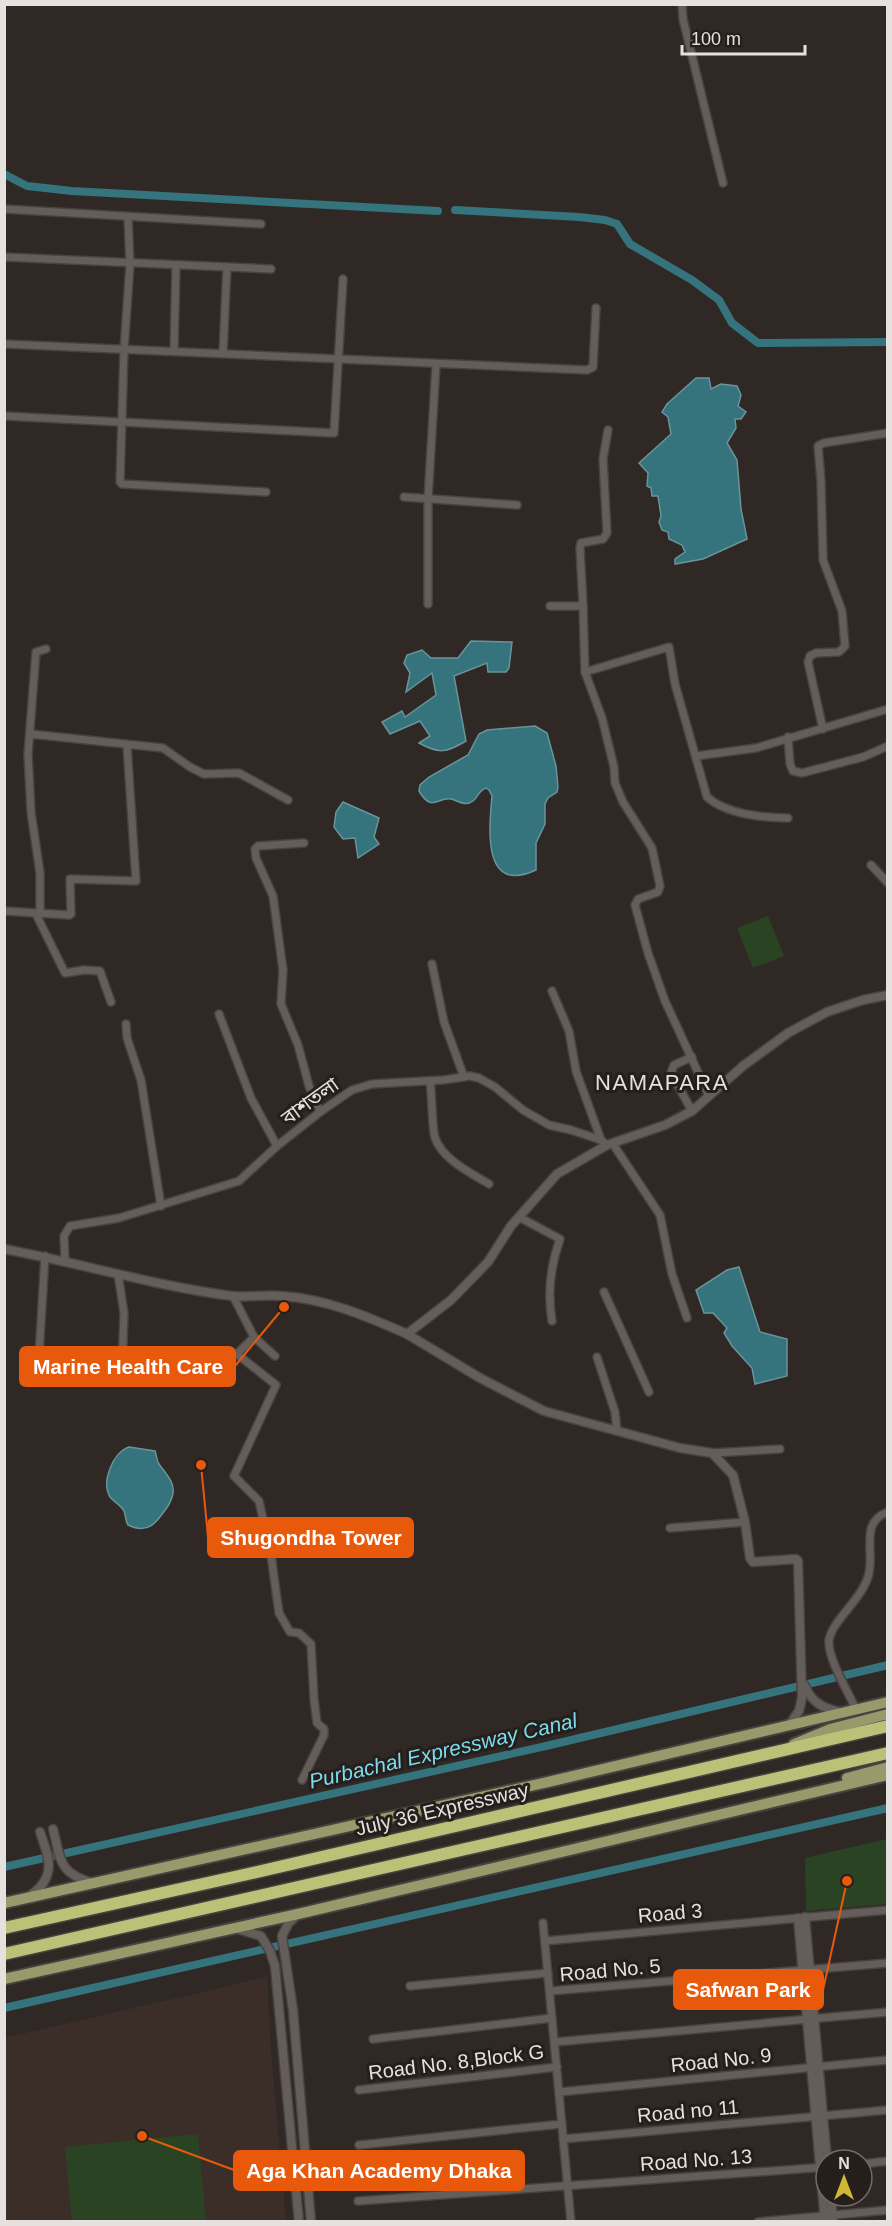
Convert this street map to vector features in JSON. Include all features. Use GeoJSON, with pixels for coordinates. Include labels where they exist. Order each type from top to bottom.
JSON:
{"type":"FeatureCollection","features":[{"type":"Feature","properties":{"kind":"highway","name":"July 36 Expressway"},"geometry":{"type":"LineString","coordinates":[[4,1928],[888,1726]]}},
{"type":"Feature","properties":{"kind":"highway"},"geometry":{"type":"LineString","coordinates":[[4,1954],[888,1753]]}},
{"type":"Feature","properties":{"kind":"main road"},"geometry":{"type":"LineString","coordinates":[[4,1903],[548,1782],[888,1702]]}},
{"type":"Feature","properties":{"kind":"main road"},"geometry":{"type":"LineString","coordinates":[[783,1749],[830,1729],[888,1714]]}},
{"type":"Feature","properties":{"kind":"main road"},"geometry":{"type":"LineString","coordinates":[[810,1793],[829,1783],[888,1767]]}},
{"type":"Feature","properties":{"kind":"main road"},"geometry":{"type":"LineString","coordinates":[[4,1979],[298,1914],[888,1775]]}},
{"type":"Feature","properties":{"kind":"street"},"geometry":{"type":"LineString","coordinates":[[682,4],[683,19],[723,183]]}},
{"type":"Feature","properties":{"kind":"street"},"geometry":{"type":"LineString","coordinates":[[4,209],[261,224]]}},
{"type":"Feature","properties":{"kind":"street"},"geometry":{"type":"LineString","coordinates":[[128,217],[130,264],[119,478],[122,484],[266,492]]}},
{"type":"Feature","properties":{"kind":"street"},"geometry":{"type":"LineString","coordinates":[[4,257],[272,269]]}},
{"type":"Feature","properties":{"kind":"street"},"geometry":{"type":"LineString","coordinates":[[174,351],[176,265]]}},
{"type":"Feature","properties":{"kind":"street"},"geometry":{"type":"LineString","coordinates":[[224,353],[227,267]]}},
{"type":"Feature","properties":{"kind":"street"},"geometry":{"type":"LineString","coordinates":[[4,416],[334,433],[343,279]]}},
{"type":"Feature","properties":{"kind":"street"},"geometry":{"type":"LineString","coordinates":[[4,344],[587,370],[593,367],[597,308]]}},
{"type":"Feature","properties":{"kind":"street"},"geometry":{"type":"LineString","coordinates":[[428,604],[428,499],[436,365]]}},
{"type":"Feature","properties":{"kind":"street"},"geometry":{"type":"LineString","coordinates":[[608,430],[603,459],[607,533],[603,538],[581,543],[580,548],[585,672],[602,718],[614,767],[615,783],[623,802],[652,848],[660,886],[658,892],[638,899],[635,904],[648,953],[665,1001],[709,1096]]}},
{"type":"Feature","properties":{"kind":"street"},"geometry":{"type":"LineString","coordinates":[[823,729],[808,662],[810,656],[816,653],[839,652],[845,646],[842,611],[823,560],[818,446],[824,443],[888,433]]}},
{"type":"Feature","properties":{"kind":"street"},"geometry":{"type":"LineString","coordinates":[[404,497],[517,505]]}},
{"type":"Feature","properties":{"kind":"street"},"geometry":{"type":"LineString","coordinates":[[550,606],[583,606]]}},
{"type":"Feature","properties":{"kind":"street"},"geometry":{"type":"LineString","coordinates":[[585,672],[669,647],[675,684],[707,797],[714,803],[748,813],[788,818]]}},
{"type":"Feature","properties":{"kind":"street"},"geometry":{"type":"LineString","coordinates":[[46,649],[36,652],[28,754],[30,801],[40,873],[38,914],[65,973],[84,969],[100,971],[111,1002]]}},
{"type":"Feature","properties":{"kind":"street"},"geometry":{"type":"LineString","coordinates":[[696,756],[756,748],[888,709]]}},
{"type":"Feature","properties":{"kind":"street"},"geometry":{"type":"LineString","coordinates":[[30,734],[163,748],[204,774],[239,773],[288,800]]}},
{"type":"Feature","properties":{"kind":"street"},"geometry":{"type":"LineString","coordinates":[[788,737],[790,764],[793,771],[802,773],[863,757],[888,746]]}},
{"type":"Feature","properties":{"kind":"street"},"geometry":{"type":"LineString","coordinates":[[4,911],[71,914],[70,879],[136,881],[127,745]]}},
{"type":"Feature","properties":{"kind":"street"},"geometry":{"type":"LineString","coordinates":[[304,843],[258,846],[255,849],[256,858],[273,896],[284,970],[281,1004],[298,1045],[309,1086],[320,1112]]}},
{"type":"Feature","properties":{"kind":"street"},"geometry":{"type":"LineString","coordinates":[[871,866],[888,883]]}},
{"type":"Feature","properties":{"kind":"street"},"geometry":{"type":"LineString","coordinates":[[432,964],[444,1022],[464,1077]]}},
{"type":"Feature","properties":{"kind":"street"},"geometry":{"type":"LineString","coordinates":[[552,991],[569,1032],[576,1071],[607,1143],[660,1215],[672,1274],[687,1318]]}},
{"type":"Feature","properties":{"kind":"street"},"geometry":{"type":"LineString","coordinates":[[407,1334],[457,1294],[488,1262],[510,1226],[557,1174],[607,1143],[665,1125],[692,1111],[743,1066],[788,1033],[827,1012],[863,1000],[888,995]]}},
{"type":"Feature","properties":{"kind":"street"},"geometry":{"type":"LineString","coordinates":[[219,1014],[251,1098],[277,1146]]}},
{"type":"Feature","properties":{"kind":"street"},"geometry":{"type":"LineString","coordinates":[[126,1024],[127,1038],[141,1080],[161,1206]]}},
{"type":"Feature","properties":{"kind":"street"},"geometry":{"type":"LineString","coordinates":[[692,1057],[674,1065],[671,1073],[692,1111]]}},
{"type":"Feature","properties":{"kind":"street","name":"বাশতলা"},"geometry":{"type":"LineString","coordinates":[[65,1260],[64,1236],[70,1226],[119,1218],[239,1181],[277,1146],[320,1112],[352,1090],[372,1083],[479,1078],[495,1086],[524,1110],[549,1125],[607,1143]]}},
{"type":"Feature","properties":{"kind":"street"},"geometry":{"type":"LineString","coordinates":[[430,1081],[435,1137],[442,1150],[452,1160],[489,1184]]}},
{"type":"Feature","properties":{"kind":"street"},"geometry":{"type":"LineString","coordinates":[[519,1217],[560,1239],[549,1282],[552,1321]]}},
{"type":"Feature","properties":{"kind":"street"},"geometry":{"type":"LineString","coordinates":[[4,1249],[234,1296],[281,1296],[343,1307],[407,1334],[480,1378],[544,1411],[680,1448],[712,1453],[780,1449]]}},
{"type":"Feature","properties":{"kind":"street"},"geometry":{"type":"LineString","coordinates":[[38,1372],[45,1256]]}},
{"type":"Feature","properties":{"kind":"street"},"geometry":{"type":"LineString","coordinates":[[118,1274],[124,1313],[122,1369]]}},
{"type":"Feature","properties":{"kind":"street"},"geometry":{"type":"LineString","coordinates":[[604,1292],[649,1392]]}},
{"type":"Feature","properties":{"kind":"street"},"geometry":{"type":"LineString","coordinates":[[234,1296],[254,1337],[275,1356]]}},
{"type":"Feature","properties":{"kind":"street"},"geometry":{"type":"LineString","coordinates":[[254,1337],[237,1354],[276,1385],[234,1476],[259,1501],[271,1555],[279,1612],[290,1632],[299,1633],[311,1644],[317,1723],[324,1729],[324,1735],[302,1780]]}},
{"type":"Feature","properties":{"kind":"street"},"geometry":{"type":"LineString","coordinates":[[597,1357],[615,1412],[617,1431]]}},
{"type":"Feature","properties":{"kind":"street"},"geometry":{"type":"LineString","coordinates":[[712,1453],[733,1475],[745,1522],[750,1558],[753,1562],[796,1559],[798,1561],[803,1683],[799,1711],[790,1724]]}},
{"type":"Feature","properties":{"kind":"street"},"geometry":{"type":"LineString","coordinates":[[856,1709],[834,1660],[829,1640],[832,1630],[864,1588],[869,1577],[870,1530],[873,1521],[888,1512]]}},
{"type":"Feature","properties":{"kind":"street"},"geometry":{"type":"LineString","coordinates":[[670,1528],[745,1522]]}},
{"type":"Feature","properties":{"kind":"street"},"geometry":{"type":"LineString","coordinates":[[803,1683],[809,1697],[819,1705],[840,1712]]}},
{"type":"Feature","properties":{"kind":"street"},"geometry":{"type":"LineString","coordinates":[[53,1829],[63,1865],[73,1876],[93,1883]]}},
{"type":"Feature","properties":{"kind":"street"},"geometry":{"type":"LineString","coordinates":[[25,1899],[45,1881],[49,1872],[40,1832]]}},
{"type":"Feature","properties":{"kind":"street","name":"Road 3"},"geometry":{"type":"LineString","coordinates":[[546,1941],[888,1910]]}},
{"type":"Feature","properties":{"kind":"street"},"geometry":{"type":"LineString","coordinates":[[298,1914],[288,1924],[282,1936],[293,2010],[311,2222]]}},
{"type":"Feature","properties":{"kind":"street"},"geometry":{"type":"LineString","coordinates":[[802,1917],[822,2148]]}},
{"type":"Feature","properties":{"kind":"street"},"geometry":{"type":"LineString","coordinates":[[543,1923],[571,2222]]}},
{"type":"Feature","properties":{"kind":"street"},"geometry":{"type":"LineString","coordinates":[[234,1928],[251,1931],[261,1936],[265,1940],[275,1966],[299,2222]]}},
{"type":"Feature","properties":{"kind":"street","name":"Road No. 5"},"geometry":{"type":"LineString","coordinates":[[550,1991],[888,1963]]}},
{"type":"Feature","properties":{"kind":"street"},"geometry":{"type":"LineString","coordinates":[[410,1986],[548,1973]]}},
{"type":"Feature","properties":{"kind":"street"},"geometry":{"type":"LineString","coordinates":[[555,2042],[888,2012]]}},
{"type":"Feature","properties":{"kind":"street"},"geometry":{"type":"LineString","coordinates":[[373,2039],[552,2018]]}},
{"type":"Feature","properties":{"kind":"street","name":"Road No. 9"},"geometry":{"type":"LineString","coordinates":[[559,2092],[888,2060]]}},
{"type":"Feature","properties":{"kind":"street","name":"Road No. 8,Block G"},"geometry":{"type":"LineString","coordinates":[[359,2090],[557,2067]]}},
{"type":"Feature","properties":{"kind":"street","name":"Road no 11"},"geometry":{"type":"LineString","coordinates":[[563,2139],[888,2110]]}},
{"type":"Feature","properties":{"kind":"street"},"geometry":{"type":"LineString","coordinates":[[820,2116],[825,2148]]}},
{"type":"Feature","properties":{"kind":"street"},"geometry":{"type":"LineString","coordinates":[[359,2145],[562,2124]]}},
{"type":"Feature","properties":{"kind":"street","name":"Road No. 13"},"geometry":{"type":"LineString","coordinates":[[358,2201],[814,2169]]}},
{"type":"Feature","properties":{"kind":"street"},"geometry":{"type":"LineString","coordinates":[[758,2222],[829,2218],[888,2210]]}},
{"type":"Feature","properties":{"kind":"shaded area"},"geometry":{"type":"Polygon","coordinates":[[[267,1977],[286,2221],[5,2221],[4,2038],[267,1977]]]}},
{"type":"Feature","properties":{"kind":"green space"},"geometry":{"type":"Polygon","coordinates":[[[768,916],[784,956],[753,968],[737,928],[768,916]]]}},
{"type":"Feature","properties":{"kind":"green space"},"geometry":{"type":"Polygon","coordinates":[[[887,1839],[887,1904],[806,1911],[805,1858],[887,1839]]]}},
{"type":"Feature","properties":{"kind":"green space"},"geometry":{"type":"Polygon","coordinates":[[[198,2134],[206,2221],[72,2221],[65,2147],[198,2134]]]}},
{"type":"Feature","properties":{"kind":"water"},"geometry":{"type":"Polygon","coordinates":[[[696,378],[709,378],[711,389],[721,384],[737,386],[741,395],[738,406],[746,412],[741,419],[735,419],[736,428],[727,443],[737,460],[741,509],[747,539],[703,559],[675,564],[675,559],[685,552],[682,545],[669,539],[668,532],[662,530],[659,522],[661,516],[658,496],[652,496],[651,488],[647,486],[648,473],[639,463],[671,434],[668,417],[662,412],[667,404],[696,378]]]}},
{"type":"Feature","properties":{"kind":"water"},"geometry":{"type":"Polygon","coordinates":[[[471,641],[512,642],[509,668],[506,672],[488,672],[487,663],[454,676],[466,741],[443,751],[426,747],[419,743],[430,736],[420,721],[390,734],[382,722],[402,711],[405,717],[436,695],[432,673],[406,692],[410,673],[404,663],[407,655],[422,650],[431,658],[458,658],[471,641]]]}},
{"type":"Feature","properties":{"kind":"water"},"geometry":{"type":"Polygon","coordinates":[[[535,726],[547,733],[556,766],[558,787],[557,792],[548,798],[545,804],[545,824],[536,843],[536,870],[518,875],[506,874],[498,866],[490,841],[492,796],[489,790],[484,789],[467,804],[451,799],[431,803],[419,791],[420,785],[429,777],[468,755],[479,734],[487,730],[535,726]]]}},
{"type":"Feature","properties":{"kind":"water"},"geometry":{"type":"Polygon","coordinates":[[[343,802],[379,818],[374,837],[379,844],[358,858],[355,838],[343,839],[334,827],[336,812],[343,802]]]}},
{"type":"Feature","properties":{"kind":"water"},"geometry":{"type":"Polygon","coordinates":[[[739,1267],[760,1332],[787,1339],[787,1376],[755,1384],[752,1368],[732,1346],[724,1333],[727,1328],[713,1313],[704,1313],[696,1290],[727,1270],[739,1267]]]}},
{"type":"Feature","properties":{"kind":"water"},"geometry":{"type":"Polygon","coordinates":[[[129,1447],[155,1451],[158,1462],[172,1484],[173,1495],[168,1506],[156,1522],[147,1528],[135,1528],[128,1525],[124,1511],[110,1497],[108,1491],[110,1468],[118,1455],[129,1447]]]}},
{"type":"Feature","properties":{"kind":"waterway"},"geometry":{"type":"LineString","coordinates":[[4,174],[27,186],[72,191],[438,211]]}},
{"type":"Feature","properties":{"kind":"waterway"},"geometry":{"type":"LineString","coordinates":[[455,210],[579,217],[617,224],[630,244],[692,280],[719,300],[732,323],[758,343],[888,342]]}},
{"type":"Feature","properties":{"kind":"waterway","name":"Purbachal Expressway Canal"},"geometry":{"type":"LineString","coordinates":[[4,1867],[546,1746],[888,1665]]}},
{"type":"Feature","properties":{"kind":"waterway","name":"Purbachal Expressway Canal"},"geometry":{"type":"LineString","coordinates":[[4,2008],[888,1808]]}},
{"type":"Feature","properties":{"kind":"place","name":"Marine Health Care"},"geometry":{"type":"Point","coordinates":[284,1307]}},
{"type":"Feature","properties":{"kind":"place","name":"Shugondha Tower"},"geometry":{"type":"Point","coordinates":[201,1465]}},
{"type":"Feature","properties":{"kind":"place","name":"Safwan Park"},"geometry":{"type":"Point","coordinates":[847,1881]}},
{"type":"Feature","properties":{"kind":"place","name":"Aga Khan Academy Dhaka"},"geometry":{"type":"Point","coordinates":[142,2136]}},
{"type":"Feature","properties":{"kind":"district","name":"NAMAPARA"},"geometry":{"type":"Point","coordinates":[662,1082]}}]}
